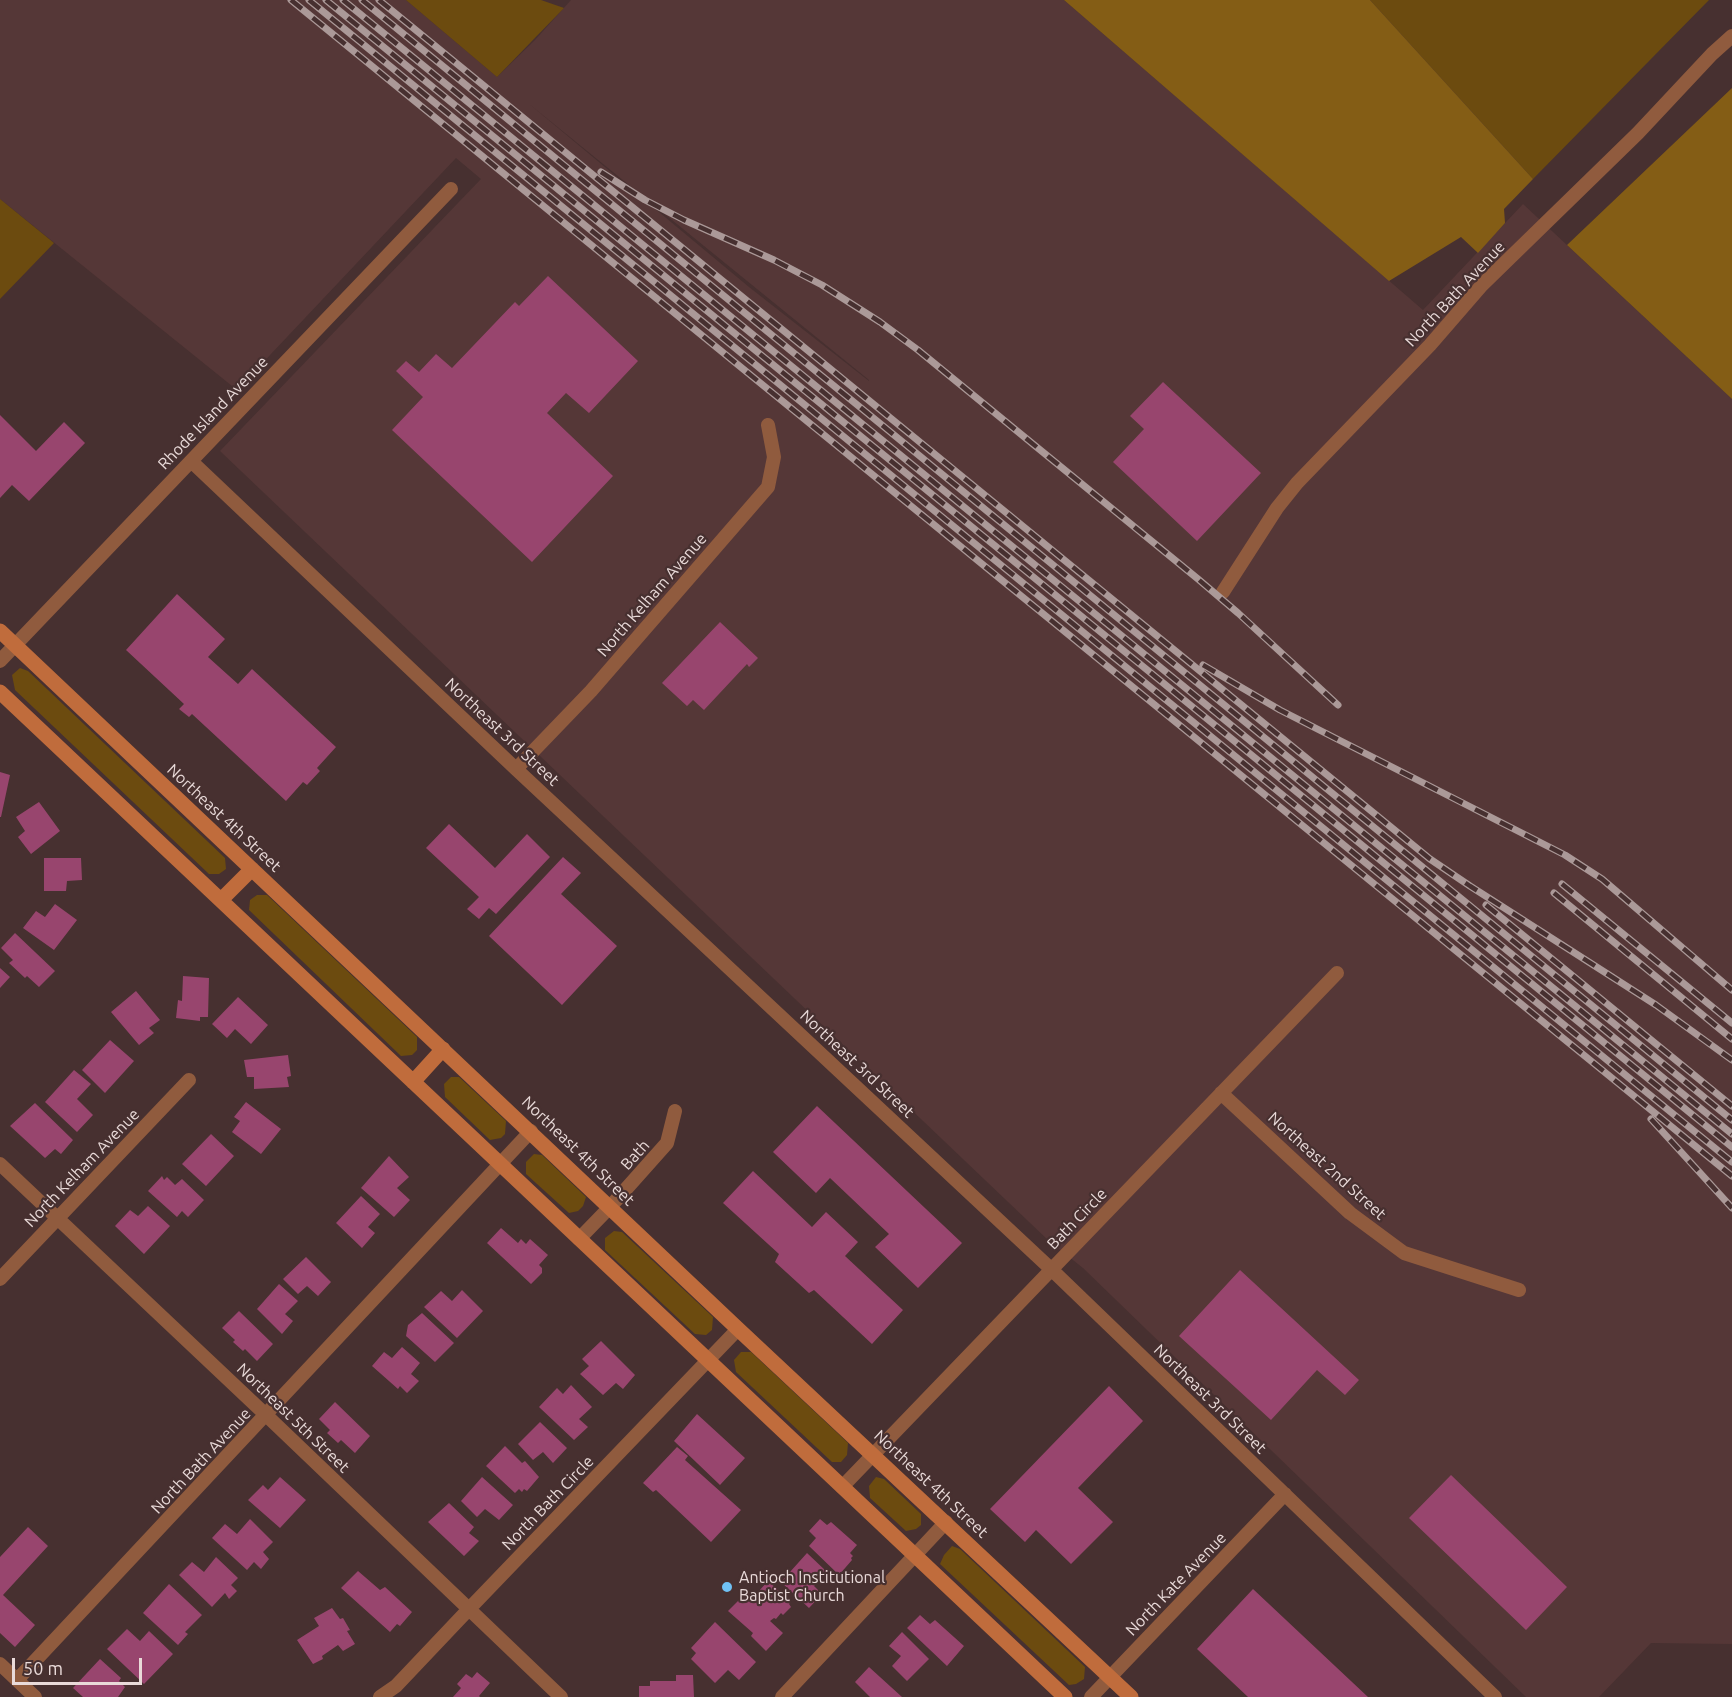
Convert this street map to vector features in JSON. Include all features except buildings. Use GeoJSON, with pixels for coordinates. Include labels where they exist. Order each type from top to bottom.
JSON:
{"type":"FeatureCollection","features":[{"type":"Feature","properties":{"kind":"main road","name":"Northeast 4th Street"},"geometry":{"type":"LineString","coordinates":[[0,631],[1131,1697]]}},
{"type":"Feature","properties":{"kind":"main road"},"geometry":{"type":"LineString","coordinates":[[0,692],[1065,1697]]}},
{"type":"Feature","properties":{"kind":"main road"},"geometry":{"type":"LineString","coordinates":[[221,900],[252,869]]}},
{"type":"Feature","properties":{"kind":"main road"},"geometry":{"type":"LineString","coordinates":[[413,1082],[443,1049]]}},
{"type":"Feature","properties":{"kind":"street","name":"North Bath Avenue"},"geometry":{"type":"LineString","coordinates":[[1223,592],[1277,508],[1297,483],[1430,345],[1482,285],[1638,133],[1712,54],[1732,36]]}},
{"type":"Feature","properties":{"kind":"street","name":"Rhode Island Avenue"},"geometry":{"type":"LineString","coordinates":[[0,661],[451,189]]}},
{"type":"Feature","properties":{"kind":"street","name":"North Kelham Avenue"},"geometry":{"type":"LineString","coordinates":[[516,768],[591,691],[768,487],[774,457],[768,424]]}},
{"type":"Feature","properties":{"kind":"street","name":"Northeast 3rd Street"},"geometry":{"type":"LineString","coordinates":[[191,460],[516,768],[1052,1269],[1496,1697]]}},
{"type":"Feature","properties":{"kind":"street","name":"Bath Circle"},"geometry":{"type":"LineString","coordinates":[[842,1487],[1337,973]]}},
{"type":"Feature","properties":{"kind":"street","name":"North Kelham Avenue"},"geometry":{"type":"LineString","coordinates":[[0,1279],[189,1080]]}},
{"type":"Feature","properties":{"kind":"street","name":"Northeast 2nd Street"},"geometry":{"type":"LineString","coordinates":[[1221,1093],[1350,1212],[1404,1253],[1519,1290]]}},
{"type":"Feature","properties":{"kind":"street","name":"Bath"},"geometry":{"type":"LineString","coordinates":[[579,1239],[667,1143],[675,1111]]}},
{"type":"Feature","properties":{"kind":"street","name":"North Bath Avenue"},"geometry":{"type":"LineString","coordinates":[[17,1680],[531,1131]]}},
{"type":"Feature","properties":{"kind":"street","name":"Northeast 5th Street"},"geometry":{"type":"LineString","coordinates":[[0,1164],[561,1697]]}},
{"type":"Feature","properties":{"kind":"street","name":"North Bath Circle"},"geometry":{"type":"LineString","coordinates":[[380,1697],[396,1686],[738,1329]]}},
{"type":"Feature","properties":{"kind":"street","name":"North Kate Avenue"},"geometry":{"type":"LineString","coordinates":[[1091,1697],[1284,1494]]}},
{"type":"Feature","properties":{"kind":"street"},"geometry":{"type":"LineString","coordinates":[[782,1697],[946,1522]]}},
{"type":"Feature","properties":{"kind":"street"},"geometry":{"type":"LineString","coordinates":[[0,1664],[34,1697]]}},
{"type":"Feature","properties":{"kind":"shaded area"},"geometry":{"type":"Polygon","coordinates":[[[0,0],[406,0],[497,77],[571,0],[1064,0],[1423,310],[1523,204],[1732,399],[1732,1644],[1651,1643],[1599,1697],[1526,1697],[1083,1268],[1049,1241],[220,451],[481,179],[456,158],[237,390],[0,199],[0,0]],[[528,103],[749,287],[869,380],[528,103]]]}},
{"type":"Feature","properties":{"kind":"shaded area"},"geometry":{"type":"Polygon","coordinates":[[[406,0],[541,0],[564,8],[497,77],[406,0]]]}},
{"type":"Feature","properties":{"kind":"shaded area"},"geometry":{"type":"Polygon","coordinates":[[[1064,0],[1370,0],[1533,179],[1504,209],[1505,223],[1478,253],[1461,237],[1389,281],[1064,0]]]}},
{"type":"Feature","properties":{"kind":"shaded area"},"geometry":{"type":"Polygon","coordinates":[[[1370,0],[1709,0],[1533,179],[1370,0]]]}},
{"type":"Feature","properties":{"kind":"shaded area"},"geometry":{"type":"Polygon","coordinates":[[[1732,88],[1732,399],[1567,245],[1732,88]]]}},
{"type":"Feature","properties":{"kind":"shaded area"},"geometry":{"type":"Polygon","coordinates":[[[0,199],[54,243],[0,299],[0,199]]]}},
{"type":"Feature","properties":{"kind":"shaded area"},"geometry":{"type":"Polygon","coordinates":[[[20,668],[28,671],[225,858],[226,869],[219,874],[209,874],[15,690],[12,675],[20,668]]]}},
{"type":"Feature","properties":{"kind":"shaded area"},"geometry":{"type":"Polygon","coordinates":[[[257,895],[267,895],[417,1037],[417,1050],[412,1055],[401,1056],[249,910],[250,900],[257,895]]]}},
{"type":"Feature","properties":{"kind":"shaded area"},"geometry":{"type":"Polygon","coordinates":[[[451,1077],[459,1077],[506,1121],[505,1134],[501,1138],[490,1140],[445,1097],[444,1084],[451,1077]]]}},
{"type":"Feature","properties":{"kind":"shaded area"},"geometry":{"type":"Polygon","coordinates":[[[534,1154],[542,1155],[586,1197],[583,1206],[578,1211],[569,1213],[526,1174],[526,1162],[534,1154]]]}},
{"type":"Feature","properties":{"kind":"shaded area"},"geometry":{"type":"Polygon","coordinates":[[[614,1231],[622,1232],[713,1317],[712,1330],[706,1335],[695,1334],[605,1250],[605,1238],[614,1231]]]}},
{"type":"Feature","properties":{"kind":"shaded area"},"geometry":{"type":"Polygon","coordinates":[[[741,1352],[751,1352],[848,1443],[847,1455],[841,1462],[832,1462],[736,1372],[734,1360],[741,1352]]]}},
{"type":"Feature","properties":{"kind":"shaded area"},"geometry":{"type":"Polygon","coordinates":[[[876,1477],[884,1479],[921,1514],[921,1525],[916,1529],[906,1531],[870,1498],[869,1486],[876,1477]]]}},
{"type":"Feature","properties":{"kind":"shaded area"},"geometry":{"type":"Polygon","coordinates":[[[952,1546],[960,1549],[1085,1667],[1084,1679],[1069,1685],[940,1564],[952,1546]]]}},
{"type":"Feature","properties":{"kind":"railway"},"geometry":{"type":"LineString","coordinates":[[291,0],[1732,1176]]}},
{"type":"Feature","properties":{"kind":"railway"},"geometry":{"type":"LineString","coordinates":[[309,0],[1732,1162]]}},
{"type":"Feature","properties":{"kind":"railway"},"geometry":{"type":"LineString","coordinates":[[326,0],[1732,1147]]}},
{"type":"Feature","properties":{"kind":"railway"},"geometry":{"type":"LineString","coordinates":[[343,0],[1732,1134]]}},
{"type":"Feature","properties":{"kind":"railway"},"geometry":{"type":"LineString","coordinates":[[362,0],[1732,1120]]}},
{"type":"Feature","properties":{"kind":"railway"},"geometry":{"type":"LineString","coordinates":[[379,0],[1430,859],[1656,1005],[1732,1060]]}},
{"type":"Feature","properties":{"kind":"railway"},"geometry":{"type":"LineString","coordinates":[[601,172],[645,200],[684,220],[774,260],[822,285],[880,322],[918,350],[1198,579],[1338,705]]}},
{"type":"Feature","properties":{"kind":"railway"},"geometry":{"type":"LineString","coordinates":[[1203,665],[1280,710],[1565,855],[1602,879],[1732,990]]}},
{"type":"Feature","properties":{"kind":"railway"},"geometry":{"type":"LineString","coordinates":[[1562,884],[1732,1023]]}},
{"type":"Feature","properties":{"kind":"railway"},"geometry":{"type":"LineString","coordinates":[[1554,893],[1732,1039]]}},
{"type":"Feature","properties":{"kind":"railway"},"geometry":{"type":"LineString","coordinates":[[1486,905],[1732,1106]]}},
{"type":"Feature","properties":{"kind":"railway"},"geometry":{"type":"LineString","coordinates":[[1651,1119],[1732,1208]]}},
{"type":"Feature","properties":{"kind":"place","name":"Antioch Institutional Baptist Church"},"geometry":{"type":"Point","coordinates":[727,1587]}}]}
